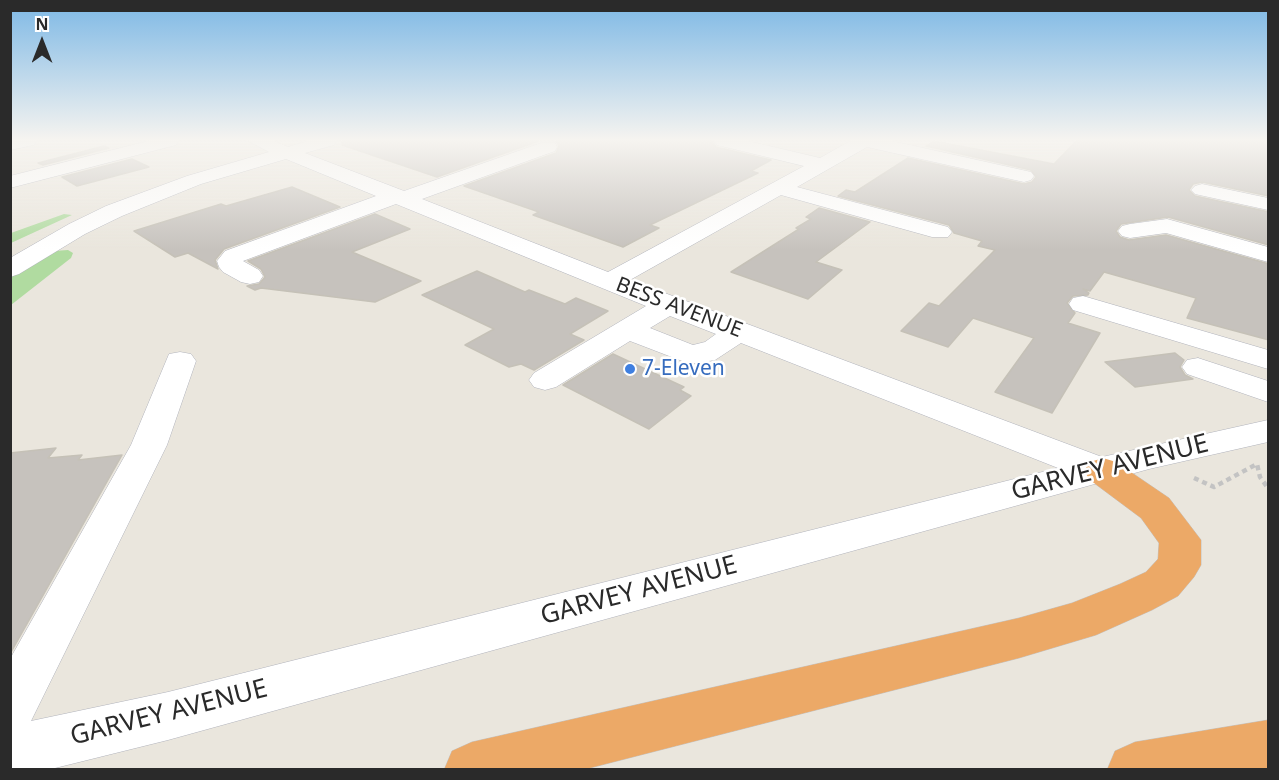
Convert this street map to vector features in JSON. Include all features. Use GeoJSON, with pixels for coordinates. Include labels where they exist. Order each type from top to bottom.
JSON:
{"type":"FeatureCollection","features":[{"type":"Feature","properties":{"kind":"highway"},"geometry":{"type":"LineString","coordinates":[[472,770],[1019,638],[1079,621],[1136,597],[1162,584],[1179,565],[1180,540],[1155,508],[1103,471]]}},
{"type":"Feature","properties":{"kind":"highway"},"geometry":{"type":"LineString","coordinates":[[1136,770],[1269,746]]}},
{"type":"Feature","properties":{"kind":"street"},"geometry":{"type":"LineString","coordinates":[[10,182],[28,177]]}},
{"type":"Feature","properties":{"kind":"street"},"geometry":{"type":"LineString","coordinates":[[10,269],[77,229],[114,211],[203,177]]}},
{"type":"Feature","properties":{"kind":"street","name":"BESS AVENUE"},"geometry":{"type":"LineString","coordinates":[[348,177],[668,305],[1103,471]]}},
{"type":"Feature","properties":{"kind":"street"},"geometry":{"type":"LineString","coordinates":[[250,276],[232,267],[230,261],[234,256],[459,177]]}},
{"type":"Feature","properties":{"kind":"street"},"geometry":{"type":"LineString","coordinates":[[610,281],[797,177]]}},
{"type":"Feature","properties":{"kind":"street"},"geometry":{"type":"LineString","coordinates":[[778,188],[940,232]]}},
{"type":"Feature","properties":{"kind":"street"},"geometry":{"type":"LineString","coordinates":[[1202,190],[1269,204]]}},
{"type":"Feature","properties":{"kind":"street"},"geometry":{"type":"LineString","coordinates":[[1131,231],[1167,226],[1269,255]]}},
{"type":"Feature","properties":{"kind":"street"},"geometry":{"type":"LineString","coordinates":[[1083,304],[1269,360]]}},
{"type":"Feature","properties":{"kind":"street"},"geometry":{"type":"LineString","coordinates":[[545,380],[668,305]]}},
{"type":"Feature","properties":{"kind":"street"},"geometry":{"type":"LineString","coordinates":[[629,330],[690,355],[716,348],[738,331]]}},
{"type":"Feature","properties":{"kind":"street"},"geometry":{"type":"LineString","coordinates":[[10,710],[149,445],[180,361]]}},
{"type":"Feature","properties":{"kind":"street"},"geometry":{"type":"LineString","coordinates":[[1198,366],[1269,392]]}},
{"type":"Feature","properties":{"kind":"street","name":"GARVEY AVENUE"},"geometry":{"type":"LineString","coordinates":[[10,752],[168,716],[989,498],[1103,471],[1148,457],[1269,431]]}},
{"type":"Feature","properties":{"kind":"green space"},"geometry":{"type":"Polygon","coordinates":[[[64,214],[72,215],[11,243],[11,233],[64,214]]]}},
{"type":"Feature","properties":{"kind":"green space"},"geometry":{"type":"Polygon","coordinates":[[[68,250],[73,253],[71,258],[11,305],[10,278],[54,251],[68,250]]]}},
{"type":"Feature","properties":{"kind":"building"},"geometry":{"type":"Polygon","coordinates":[[[63,177],[110,177],[77,186],[63,177]]]}},
{"type":"Feature","properties":{"kind":"building"},"geometry":{"type":"Polygon","coordinates":[[[488,177],[749,177],[650,225],[659,228],[623,247],[533,215],[539,212],[464,186],[488,177]]]}},
{"type":"Feature","properties":{"kind":"building"},"geometry":{"type":"Polygon","coordinates":[[[878,177],[995,177],[1024,184],[1032,182],[1036,177],[1269,177],[1269,196],[1202,182],[1193,184],[1189,190],[1195,196],[1269,212],[1269,245],[1168,217],[1121,224],[1116,231],[1120,237],[1129,240],[1166,235],[1269,264],[1269,340],[1187,318],[1196,298],[1104,272],[1090,291],[1083,289],[1089,293],[1088,295],[1073,296],[1067,303],[1075,313],[1068,323],[1100,333],[1052,413],[995,392],[1034,338],[973,318],[948,347],[901,331],[929,303],[939,306],[995,250],[978,246],[982,241],[954,233],[949,225],[838,196],[846,190],[855,192],[878,177]]]}},
{"type":"Feature","properties":{"kind":"building"},"geometry":{"type":"Polygon","coordinates":[[[292,187],[340,207],[224,249],[215,260],[218,269],[188,253],[175,257],[134,231],[221,204],[226,206],[292,187]]]}},
{"type":"Feature","properties":{"kind":"building"},"geometry":{"type":"Polygon","coordinates":[[[819,208],[870,222],[816,262],[842,270],[808,299],[731,272],[799,229],[796,228],[811,219],[806,217],[819,208]]]}},
{"type":"Feature","properties":{"kind":"building"},"geometry":{"type":"Polygon","coordinates":[[[375,214],[410,229],[352,252],[421,281],[375,302],[261,288],[255,290],[247,286],[259,284],[265,277],[261,269],[248,261],[375,214]]]}},
{"type":"Feature","properties":{"kind":"building"},"geometry":{"type":"Polygon","coordinates":[[[477,271],[525,292],[529,290],[565,304],[576,298],[608,311],[570,334],[584,340],[534,370],[521,364],[509,367],[465,345],[494,329],[422,295],[477,271]]]}},
{"type":"Feature","properties":{"kind":"building"},"geometry":{"type":"Polygon","coordinates":[[[1175,353],[1184,360],[1180,367],[1185,375],[1193,379],[1135,387],[1105,362],[1175,353]]]}},
{"type":"Feature","properties":{"kind":"building"},"geometry":{"type":"Polygon","coordinates":[[[613,354],[684,387],[680,390],[691,396],[649,429],[563,385],[613,354]]]}},
{"type":"Feature","properties":{"kind":"building"},"geometry":{"type":"Polygon","coordinates":[[[56,448],[48,458],[82,455],[78,460],[122,455],[10,654],[10,453],[56,448]]]}},
{"type":"Feature","properties":{"kind":"place","name":"7-Eleven"},"geometry":{"type":"Point","coordinates":[630,369]}}]}
